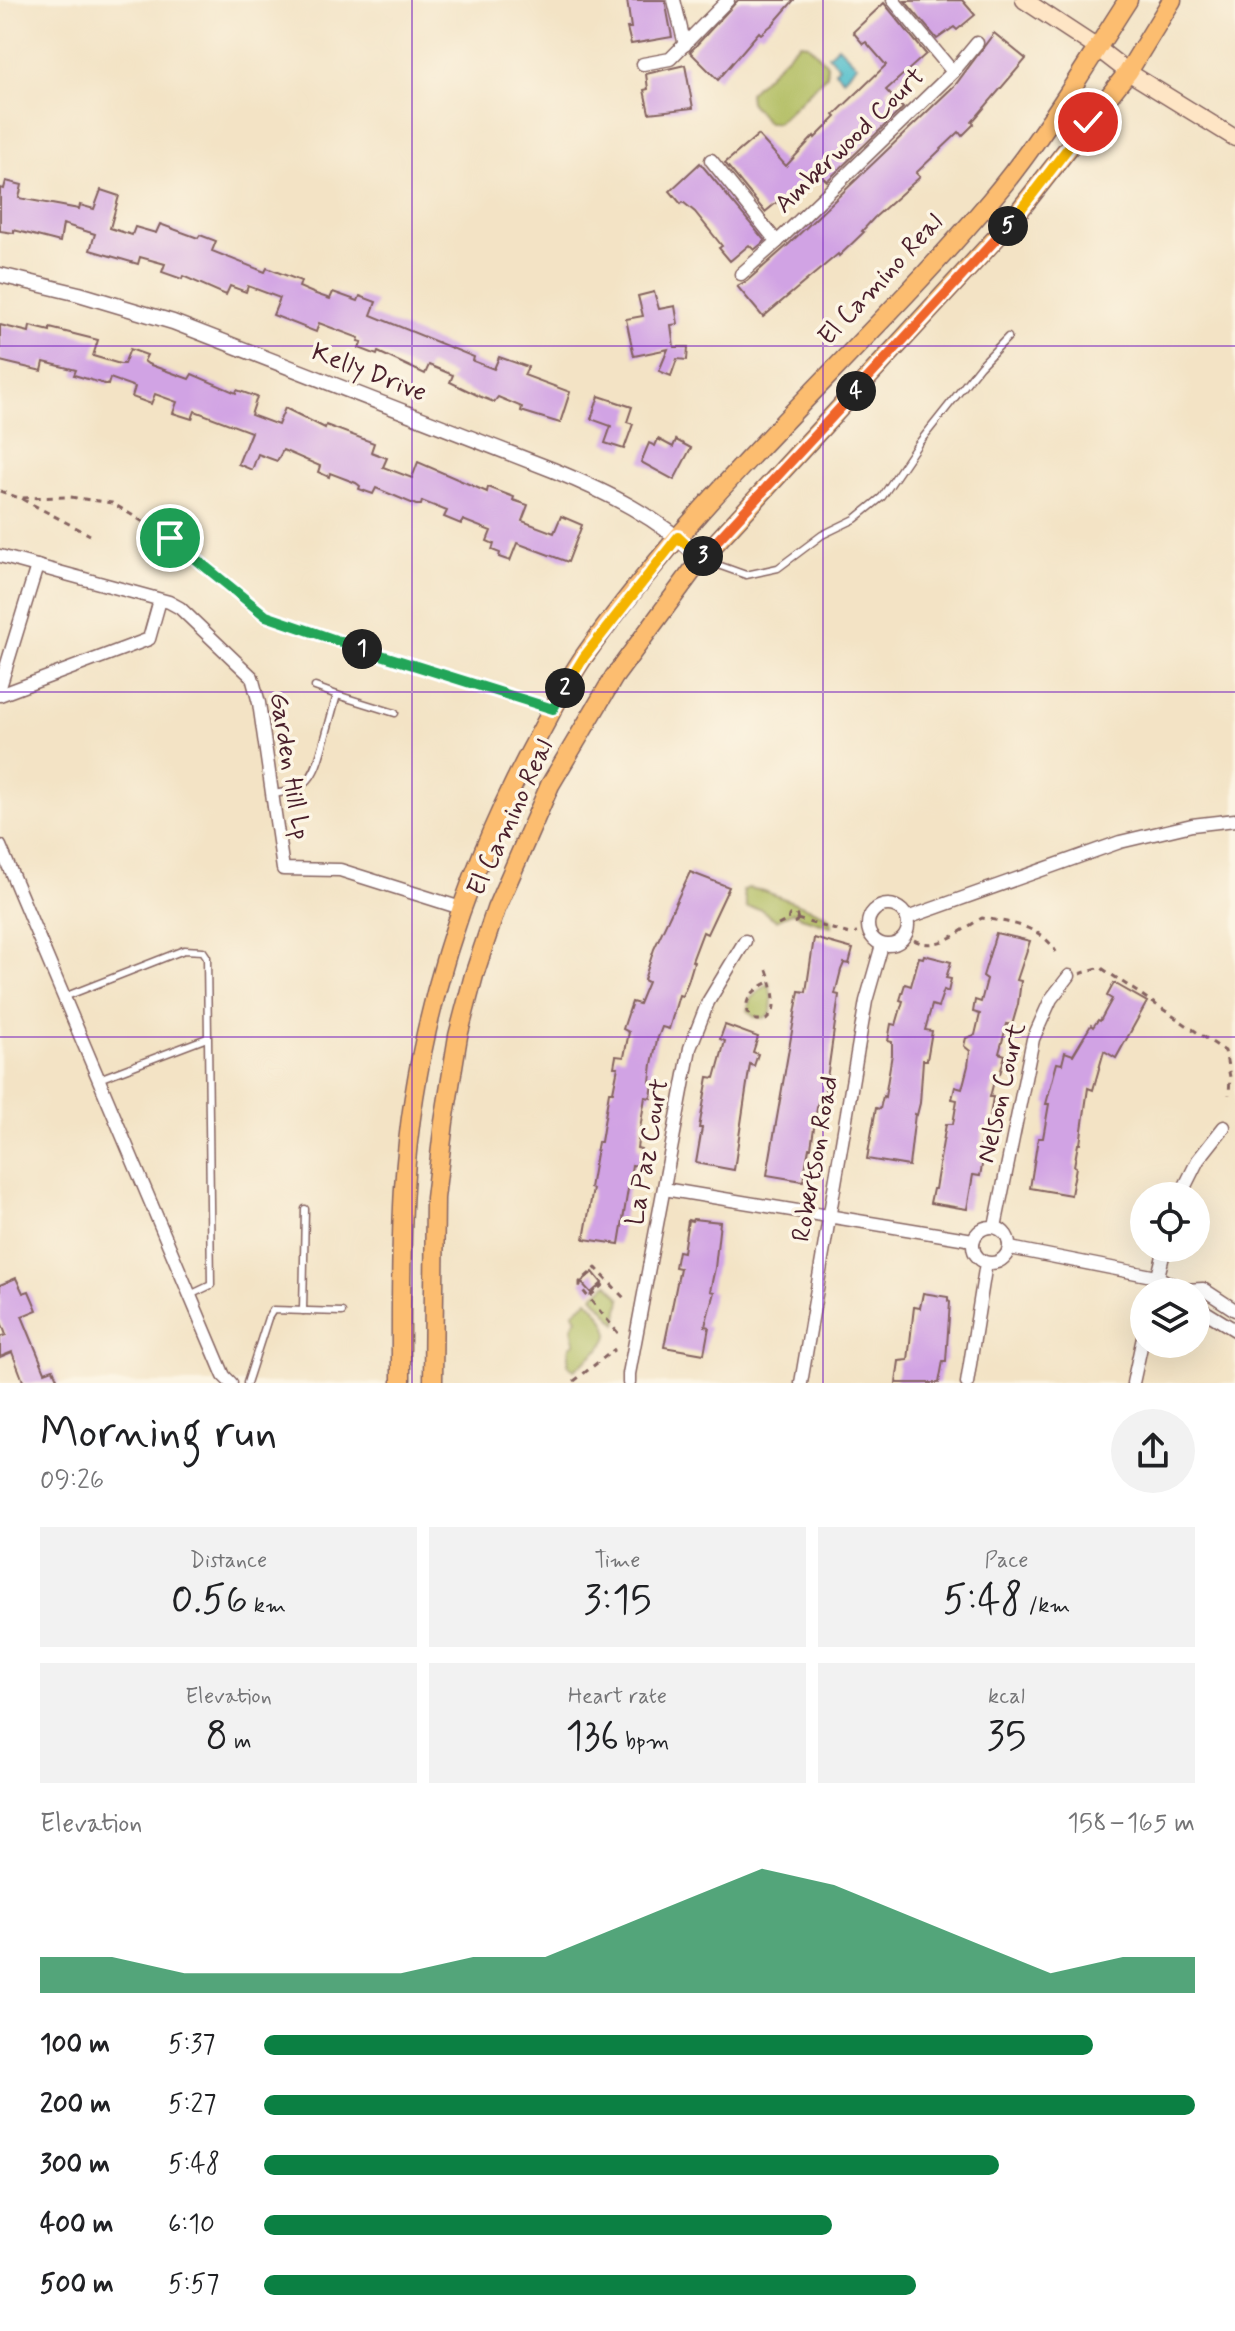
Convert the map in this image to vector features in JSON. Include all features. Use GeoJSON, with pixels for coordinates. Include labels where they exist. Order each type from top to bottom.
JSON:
{"type":"FeatureCollection","features":[{"type":"Feature","properties":{"kind":"main road"},"geometry":{"type":"LineString","coordinates":[[1024,0],[1128,72],[1235,138]]}},
{"type":"Feature","properties":{"kind":"main road","name":"El Camino Real"},"geometry":{"type":"LineString","coordinates":[[401,1383],[404,1187],[427,1028],[461,908],[490,832],[520,769],[584,657],[678,537],[989,202],[1037,142],[1128,0]]}},
{"type":"Feature","properties":{"kind":"main road","name":"El Camino Real"},"geometry":{"type":"LineString","coordinates":[[433,1383],[435,1198],[458,1036],[496,909],[550,785],[614,677],[701,559],[1008,225],[1128,72],[1172,0]]}},
{"type":"Feature","properties":{"kind":"street"},"geometry":{"type":"LineString","coordinates":[[674,0],[685,45]]}},
{"type":"Feature","properties":{"kind":"street"},"geometry":{"type":"LineString","coordinates":[[643,64],[670,59],[728,0]]}},
{"type":"Feature","properties":{"kind":"street","name":"Amberwood Court"},"geometry":{"type":"LineString","coordinates":[[893,0],[953,72]]}},
{"type":"Feature","properties":{"kind":"street","name":"Amberwood Court"},"geometry":{"type":"LineString","coordinates":[[741,274],[953,72],[977,43]]}},
{"type":"Feature","properties":{"kind":"street","name":"Amberwood Court"},"geometry":{"type":"LineString","coordinates":[[711,160],[777,242]]}},
{"type":"Feature","properties":{"kind":"street","name":"Kelly Drive"},"geometry":{"type":"LineString","coordinates":[[0,275],[173,322],[600,489],[678,537],[701,559]]}},
{"type":"Feature","properties":{"kind":"street","name":"Garden Hill Lp"},"geometry":{"type":"LineString","coordinates":[[0,556],[180,608],[252,677],[259,703],[283,869],[340,870],[461,908]]}},
{"type":"Feature","properties":{"kind":"street"},"geometry":{"type":"LineString","coordinates":[[0,687],[37,566]]}},
{"type":"Feature","properties":{"kind":"street"},"geometry":{"type":"LineString","coordinates":[[0,695],[149,639],[160,600]]}},
{"type":"Feature","properties":{"kind":"street"},"geometry":{"type":"LineString","coordinates":[[907,918],[1120,842],[1192,825],[1235,820]]}},
{"type":"Feature","properties":{"kind":"street"},"geometry":{"type":"LineString","coordinates":[[0,846],[224,1376],[231,1383]]}},
{"type":"Feature","properties":{"kind":"street"},"geometry":{"type":"LineString","coordinates":[[879,906],[899,907],[907,918],[909,924],[904,938],[893,945],[882,945],[874,940],[868,928],[874,910],[879,906]]}},
{"type":"Feature","properties":{"kind":"street","name":"La Paz Court"},"geometry":{"type":"LineString","coordinates":[[629,1383],[690,1048],[708,1002],[745,941]]}},
{"type":"Feature","properties":{"kind":"street","name":"Robertson Road"},"geometry":{"type":"LineString","coordinates":[[801,1383],[866,1001],[882,945]]}},
{"type":"Feature","properties":{"kind":"street","name":"Nelson Court"},"geometry":{"type":"LineString","coordinates":[[995,1227],[1033,1039],[1051,999],[1069,976]]}},
{"type":"Feature","properties":{"kind":"street"},"geometry":{"type":"LineString","coordinates":[[1187,1182],[1198,1160],[1224,1127]]}},
{"type":"Feature","properties":{"kind":"street"},"geometry":{"type":"LineString","coordinates":[[664,1189],[973,1240]]}},
{"type":"Feature","properties":{"kind":"street"},"geometry":{"type":"LineString","coordinates":[[995,1227],[1007,1236],[1010,1248],[999,1262],[986,1263],[976,1256],[973,1240],[981,1229],[995,1227]]}},
{"type":"Feature","properties":{"kind":"street"},"geometry":{"type":"LineString","coordinates":[[1010,1248],[1157,1277],[1161,1262]]}},
{"type":"Feature","properties":{"kind":"street"},"geometry":{"type":"LineString","coordinates":[[967,1383],[986,1263]]}},
{"type":"Feature","properties":{"kind":"street"},"geometry":{"type":"LineString","coordinates":[[1210,1294],[1232,1309],[1220,1321]]}},
{"type":"Feature","properties":{"kind":"street"},"geometry":{"type":"LineString","coordinates":[[1210,1315],[1235,1330]]}},
{"type":"Feature","properties":{"kind":"street"},"geometry":{"type":"LineString","coordinates":[[1133,1383],[1138,1358]]}},
{"type":"Feature","properties":{"kind":"lane"},"geometry":{"type":"LineString","coordinates":[[701,559],[746,575],[778,568],[822,535],[855,519],[882,497],[918,444],[980,366],[1008,337]]}},
{"type":"Feature","properties":{"kind":"lane"},"geometry":{"type":"LineString","coordinates":[[315,687],[395,713]]}},
{"type":"Feature","properties":{"kind":"lane"},"geometry":{"type":"LineString","coordinates":[[272,794],[301,787],[315,772],[337,695]]}},
{"type":"Feature","properties":{"kind":"lane"},"geometry":{"type":"LineString","coordinates":[[64,997],[184,950],[203,951],[207,957],[211,1285],[190,1295]]}},
{"type":"Feature","properties":{"kind":"lane"},"geometry":{"type":"LineString","coordinates":[[99,1079],[207,1038]]}},
{"type":"Feature","properties":{"kind":"lane"},"geometry":{"type":"LineString","coordinates":[[303,1311],[305,1209]]}},
{"type":"Feature","properties":{"kind":"lane"},"geometry":{"type":"LineString","coordinates":[[247,1383],[273,1310],[342,1312]]}},
{"type":"Feature","properties":{"kind":"path"},"geometry":{"type":"LineString","coordinates":[[0,491],[90,535]]}},
{"type":"Feature","properties":{"kind":"path"},"geometry":{"type":"LineString","coordinates":[[19,498],[70,497],[112,503],[170,538],[266,616],[319,636],[553,709]]}},
{"type":"Feature","properties":{"kind":"path"},"geometry":{"type":"LineString","coordinates":[[778,925],[793,914],[797,919],[857,933]]}},
{"type":"Feature","properties":{"kind":"path"},"geometry":{"type":"LineString","coordinates":[[914,940],[943,943],[982,918],[1040,933],[1048,938],[1056,952]]}},
{"type":"Feature","properties":{"kind":"path"},"geometry":{"type":"LineString","coordinates":[[1069,976],[1100,967],[1225,1051],[1230,1077],[1229,1095]]}},
{"type":"Feature","properties":{"kind":"path"},"geometry":{"type":"LineString","coordinates":[[767,970],[771,981],[774,995],[773,1013],[766,1020],[756,1020],[747,1012],[747,1001],[750,995],[771,981]]}},
{"type":"Feature","properties":{"kind":"path"},"geometry":{"type":"LineString","coordinates":[[618,1333],[580,1287],[580,1282],[596,1268],[624,1298]]}},
{"type":"Feature","properties":{"kind":"path"},"geometry":{"type":"LineString","coordinates":[[588,1297],[608,1280]]}},
{"type":"Feature","properties":{"kind":"path"},"geometry":{"type":"LineString","coordinates":[[575,1382],[615,1349]]}},
{"type":"Feature","properties":{"kind":"green space"},"geometry":{"type":"Polygon","coordinates":[[[799,43],[808,44],[827,64],[827,75],[777,123],[767,122],[750,102],[749,93],[799,43]]]}},
{"type":"Feature","properties":{"kind":"green space"},"geometry":{"type":"Polygon","coordinates":[[[748,888],[827,915],[832,921],[831,926],[793,912],[776,920],[760,909],[747,908],[743,891],[748,888]]]}},
{"type":"Feature","properties":{"kind":"green space"},"geometry":{"type":"Polygon","coordinates":[[[769,983],[771,1013],[765,1018],[754,1017],[748,1010],[750,999],[769,983]]]}},
{"type":"Feature","properties":{"kind":"green space"},"geometry":{"type":"Polygon","coordinates":[[[608,1283],[621,1299],[617,1324],[593,1296],[608,1283]]]}},
{"type":"Feature","properties":{"kind":"green space"},"geometry":{"type":"Polygon","coordinates":[[[588,1300],[606,1323],[607,1339],[574,1370],[568,1364],[570,1346],[575,1343],[572,1327],[577,1318],[573,1313],[588,1300]]]}},
{"type":"Feature","properties":{"kind":"water"},"geometry":{"type":"Polygon","coordinates":[[[838,46],[857,65],[843,79],[835,71],[839,66],[828,55],[838,46]]]}},
{"type":"Feature","properties":{"kind":"building"},"geometry":{"type":"Polygon","coordinates":[[[627,0],[665,0],[672,37],[631,44],[627,28],[631,28],[627,0]]]}},
{"type":"Feature","properties":{"kind":"building"},"geometry":{"type":"Polygon","coordinates":[[[738,0],[794,0],[773,24],[761,34],[759,32],[718,80],[690,52],[738,0]]]}},
{"type":"Feature","properties":{"kind":"building"},"geometry":{"type":"Polygon","coordinates":[[[962,0],[975,15],[957,30],[954,27],[937,39],[905,1],[962,0]]]}},
{"type":"Feature","properties":{"kind":"building"},"geometry":{"type":"Polygon","coordinates":[[[884,3],[926,54],[886,90],[903,108],[827,181],[815,171],[765,212],[725,163],[758,135],[786,166],[836,117],[834,115],[886,65],[853,32],[884,3]]]}},
{"type":"Feature","properties":{"kind":"building"},"geometry":{"type":"Polygon","coordinates":[[[994,33],[1026,59],[972,122],[974,124],[962,136],[959,132],[916,173],[920,177],[874,218],[839,256],[763,317],[737,286],[789,244],[956,84],[994,33]]]}},
{"type":"Feature","properties":{"kind":"building"},"geometry":{"type":"Polygon","coordinates":[[[685,65],[693,108],[649,113],[644,90],[648,89],[646,74],[685,65]]]}},
{"type":"Feature","properties":{"kind":"building"},"geometry":{"type":"Polygon","coordinates":[[[700,163],[765,241],[754,250],[749,245],[730,261],[695,212],[683,202],[681,204],[670,191],[700,163]]]}},
{"type":"Feature","properties":{"kind":"building"},"geometry":{"type":"Polygon","coordinates":[[[6,181],[22,185],[19,198],[79,209],[80,205],[94,209],[101,190],[119,196],[110,228],[132,235],[135,227],[156,233],[160,224],[198,238],[200,235],[216,241],[212,251],[265,272],[267,268],[301,281],[299,287],[313,293],[330,299],[333,292],[358,301],[360,296],[376,302],[371,315],[474,357],[473,361],[494,369],[499,357],[528,367],[524,375],[570,392],[560,423],[521,411],[522,407],[498,397],[494,402],[479,396],[450,382],[453,375],[429,365],[425,374],[378,352],[377,355],[359,348],[362,342],[358,341],[359,338],[319,323],[316,332],[273,315],[280,298],[248,286],[246,292],[230,286],[226,295],[183,276],[182,279],[162,272],[165,264],[140,257],[138,264],[90,250],[95,234],[63,224],[60,242],[14,230],[14,233],[0,231],[0,188],[4,189],[6,181]]]}},
{"type":"Feature","properties":{"kind":"building"},"geometry":{"type":"Polygon","coordinates":[[[654,292],[659,309],[675,306],[678,324],[671,325],[674,347],[688,347],[687,360],[677,359],[671,376],[659,371],[668,349],[634,356],[626,319],[643,316],[638,296],[654,292]]]}},
{"type":"Feature","properties":{"kind":"building"},"geometry":{"type":"Polygon","coordinates":[[[0,325],[29,332],[30,326],[50,331],[50,328],[98,340],[93,356],[120,364],[124,364],[130,349],[147,355],[144,361],[148,364],[189,379],[192,374],[236,393],[237,390],[257,397],[251,415],[278,425],[285,408],[325,428],[326,425],[374,443],[371,452],[387,458],[383,467],[412,478],[418,462],[487,492],[488,487],[514,497],[513,500],[528,505],[522,521],[554,533],[561,516],[582,525],[568,562],[517,543],[510,561],[499,557],[500,553],[492,550],[494,544],[487,541],[491,531],[463,520],[461,524],[444,517],[447,511],[422,501],[421,505],[416,505],[376,488],[373,494],[359,489],[356,483],[330,473],[329,477],[318,472],[320,466],[283,450],[277,461],[258,454],[252,470],[238,464],[251,432],[195,411],[192,419],[173,413],[177,402],[155,394],[151,404],[132,397],[135,387],[110,378],[108,385],[74,375],[76,370],[44,362],[42,371],[0,361],[0,325]]]}},
{"type":"Feature","properties":{"kind":"building"},"geometry":{"type":"Polygon","coordinates":[[[599,396],[632,407],[627,422],[633,424],[624,449],[605,443],[611,426],[591,419],[599,396]]]}},
{"type":"Feature","properties":{"kind":"building"},"geometry":{"type":"Polygon","coordinates":[[[658,439],[673,447],[676,440],[691,448],[674,480],[641,462],[649,443],[655,446],[658,439]]]}},
{"type":"Feature","properties":{"kind":"building"},"geometry":{"type":"Polygon","coordinates":[[[690,872],[729,887],[707,934],[703,932],[669,1029],[662,1027],[657,1040],[650,1082],[653,1082],[651,1098],[645,1097],[637,1148],[641,1149],[638,1166],[632,1165],[619,1244],[584,1239],[598,1142],[601,1142],[609,1092],[613,1092],[618,1067],[614,1067],[616,1056],[624,1057],[629,1032],[623,1029],[632,1002],[639,1004],[648,982],[644,980],[654,949],[690,872]]]}},
{"type":"Feature","properties":{"kind":"building"},"geometry":{"type":"Polygon","coordinates":[[[996,933],[1030,941],[1017,980],[1021,981],[1018,1004],[1012,1025],[1007,1024],[999,1053],[1005,1055],[1000,1074],[996,1073],[990,1097],[993,1097],[988,1129],[983,1129],[978,1160],[983,1160],[980,1176],[973,1175],[967,1209],[930,1203],[946,1124],[953,1124],[957,1100],[952,1099],[955,1087],[962,1089],[968,1066],[970,1051],[964,1046],[966,1038],[975,1035],[980,1014],[973,1012],[975,1000],[981,1002],[987,979],[983,976],[996,933]]]}},
{"type":"Feature","properties":{"kind":"building"},"geometry":{"type":"Polygon","coordinates":[[[814,938],[853,949],[849,964],[844,963],[841,970],[835,994],[839,995],[823,1102],[818,1101],[803,1181],[767,1175],[799,991],[806,992],[814,938]]]}},
{"type":"Feature","properties":{"kind":"building"},"geometry":{"type":"Polygon","coordinates":[[[924,955],[951,962],[946,978],[951,979],[948,992],[944,990],[938,1007],[932,1005],[925,1030],[932,1031],[927,1060],[923,1060],[920,1103],[915,1114],[909,1166],[867,1159],[876,1108],[880,1109],[885,1097],[892,1054],[892,1042],[888,1041],[891,1024],[896,1025],[905,984],[911,986],[919,957],[923,958],[924,955]]]}},
{"type":"Feature","properties":{"kind":"building"},"geometry":{"type":"Polygon","coordinates":[[[1114,983],[1147,1002],[1116,1058],[1104,1051],[1093,1090],[1088,1088],[1071,1195],[1030,1188],[1038,1138],[1043,1138],[1049,1104],[1046,1104],[1057,1063],[1062,1064],[1065,1052],[1073,1055],[1091,1025],[1093,1027],[1100,1021],[1112,999],[1107,996],[1114,983]]]}},
{"type":"Feature","properties":{"kind":"building"},"geometry":{"type":"Polygon","coordinates":[[[725,1025],[758,1037],[753,1052],[758,1054],[754,1066],[750,1064],[734,1170],[696,1163],[708,1077],[715,1078],[725,1041],[720,1039],[725,1025]]]}},
{"type":"Feature","properties":{"kind":"building"},"geometry":{"type":"Polygon","coordinates":[[[688,1220],[720,1222],[710,1291],[714,1292],[705,1326],[709,1327],[704,1354],[664,1347],[680,1268],[675,1267],[678,1251],[683,1252],[688,1220]]]}},
{"type":"Feature","properties":{"kind":"building"},"geometry":{"type":"Polygon","coordinates":[[[593,1272],[602,1283],[591,1293],[581,1282],[593,1272]]]}},
{"type":"Feature","properties":{"kind":"building"},"geometry":{"type":"Polygon","coordinates":[[[16,1278],[23,1293],[29,1291],[37,1310],[22,1316],[45,1372],[53,1369],[59,1383],[19,1383],[23,1381],[12,1352],[0,1357],[0,1337],[6,1335],[0,1319],[0,1285],[16,1278]]]}},
{"type":"Feature","properties":{"kind":"building"},"geometry":{"type":"Polygon","coordinates":[[[923,1293],[948,1297],[950,1302],[946,1361],[943,1361],[939,1383],[896,1383],[899,1361],[908,1360],[914,1307],[920,1308],[923,1293]]]}},
{"type":"Feature","properties":{"kind":"route"},"geometry":{"type":"LineString","coordinates":[[170,538],[266,616],[319,636],[553,709],[584,657],[678,537],[701,559],[1008,225],[1088,122]]}}]}
